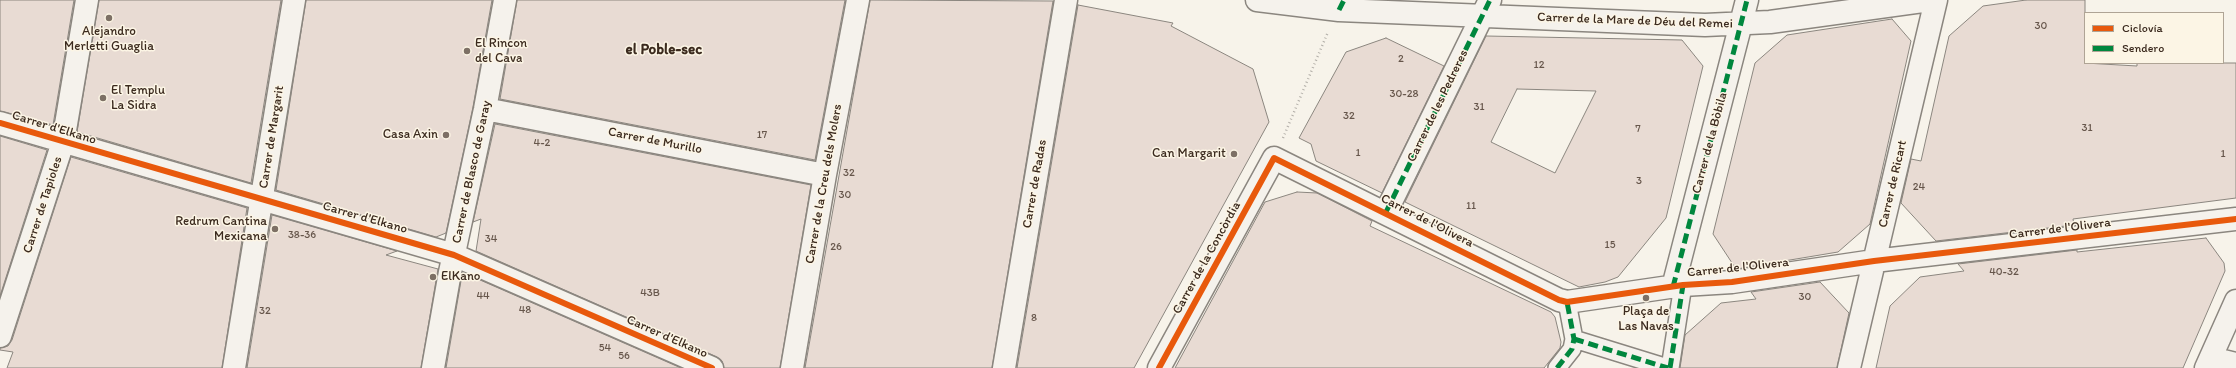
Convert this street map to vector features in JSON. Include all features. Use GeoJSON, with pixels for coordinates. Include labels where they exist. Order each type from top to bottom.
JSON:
{"type":"FeatureCollection","features":[{"type":"Feature","properties":{"kind":"street","name":"Carrer de Tapioles"},"geometry":{"type":"LineString","coordinates":[[0,336],[63,142],[87,0]]}},
{"type":"Feature","properties":{"kind":"street","name":"Carrer de Margarit"},"geometry":{"type":"LineString","coordinates":[[234,368],[294,0]]}},
{"type":"Feature","properties":{"kind":"street","name":"Carrer de Blasco de Garay"},"geometry":{"type":"LineString","coordinates":[[433,368],[454,255],[485,109],[505,0]]}},
{"type":"Feature","properties":{"kind":"street","name":"Carrer de la Creu dels Molers"},"geometry":{"type":"LineString","coordinates":[[792,368],[825,175],[858,0]]}},
{"type":"Feature","properties":{"kind":"street","name":"Carrer de Radas"},"geometry":{"type":"LineString","coordinates":[[1004,368],[1066,0]]}},
{"type":"Feature","properties":{"kind":"street","name":"Carrer de la Mare de Déu del Remei"},"geometry":{"type":"LineString","coordinates":[[1257,0],[1341,5],[1486,8],[1741,25],[1930,0]]}},
{"type":"Feature","properties":{"kind":"street","name":"Carrer de la Bòbila"},"geometry":{"type":"LineString","coordinates":[[1678,286],[1747,0]]}},
{"type":"Feature","properties":{"kind":"street","name":"Carrer de Ricart"},"geometry":{"type":"LineString","coordinates":[[1849,368],[1936,0]]}},
{"type":"Feature","properties":{"kind":"street","name":"Carrer de les Pedreres"},"geometry":{"type":"LineString","coordinates":[[1386,212],[1486,8]]}},
{"type":"Feature","properties":{"kind":"street","name":"Carrer de Murillo"},"geometry":{"type":"LineString","coordinates":[[485,109],[825,175]]}},
{"type":"Feature","properties":{"kind":"street","name":"Carrer d'Elkano"},"geometry":{"type":"LineString","coordinates":[[0,123],[454,255],[712,368]]}},
{"type":"Feature","properties":{"kind":"street","name":"Carrer de l'Olivera"},"geometry":{"type":"LineString","coordinates":[[1274,158],[1386,212],[1559,300],[1568,302],[1678,286],[1732,282],[1874,261],[2236,219]]}},
{"type":"Feature","properties":{"kind":"street","name":"Carrer de la Concòrdia"},"geometry":{"type":"LineString","coordinates":[[1159,368],[1274,158]]}},
{"type":"Feature","properties":{"kind":"street"},"geometry":{"type":"LineString","coordinates":[[1574,339],[1669,368],[1678,286]]}},
{"type":"Feature","properties":{"kind":"street"},"geometry":{"type":"LineString","coordinates":[[2236,301],[2209,363],[2236,364]]}},
{"type":"Feature","properties":{"kind":"street"},"geometry":{"type":"LineString","coordinates":[[1557,368],[1572,349],[1574,339],[1568,302]]}},
{"type":"Feature","properties":{"kind":"path"},"geometry":{"type":"LineString","coordinates":[[1274,158],[1341,5]]}},
{"type":"Feature","properties":{"kind":"building"},"geometry":{"type":"Polygon","coordinates":[[[0,0],[74,0],[53,125],[0,111],[0,0]]]}},
{"type":"Feature","properties":{"kind":"building"},"geometry":{"type":"Polygon","coordinates":[[[99,0],[281,0],[251,183],[77,132],[99,0]]]}},
{"type":"Feature","properties":{"kind":"building"},"geometry":{"type":"Polygon","coordinates":[[[306,0],[492,0],[473,107],[446,233],[436,237],[276,190],[306,0]]]}},
{"type":"Feature","properties":{"kind":"building"},"geometry":{"type":"Polygon","coordinates":[[[517,0],[845,0],[815,160],[500,99],[517,0]]]}},
{"type":"Feature","properties":{"kind":"building"},"geometry":{"type":"Polygon","coordinates":[[[870,0],[1053,1],[992,368],[805,368],[870,0]]]}},
{"type":"Feature","properties":{"kind":"building"},"geometry":{"type":"Polygon","coordinates":[[[2026,0],[2085,0],[2084,64],[2137,66],[2137,64],[2236,63],[2236,198],[2073,219],[2074,225],[1936,241],[1901,203],[1911,159],[1921,161],[1949,36],[1983,6],[2026,0]]]}},
{"type":"Feature","properties":{"kind":"building"},"geometry":{"type":"Polygon","coordinates":[[[1078,5],[1173,23],[1171,26],[1253,69],[1269,122],[1134,368],[1017,368],[1078,5]]]}},
{"type":"Feature","properties":{"kind":"building"},"geometry":{"type":"Polygon","coordinates":[[[1892,19],[1911,41],[1870,224],[1838,252],[1736,269],[1713,234],[1755,63],[1787,35],[1892,19]]]}},
{"type":"Feature","properties":{"kind":"building"},"geometry":{"type":"Polygon","coordinates":[[[1486,36],[1682,40],[1703,66],[1666,218],[1618,277],[1605,282],[1579,287],[1405,202],[1486,36]],[[1517,89],[1491,142],[1555,173],[1596,91],[1517,89]]]}},
{"type":"Feature","properties":{"kind":"building"},"geometry":{"type":"Polygon","coordinates":[[[1386,38],[1444,66],[1382,193],[1316,161],[1311,144],[1299,138],[1346,52],[1386,38]]]}},
{"type":"Feature","properties":{"kind":"building"},"geometry":{"type":"Polygon","coordinates":[[[495,124],[811,185],[780,368],[724,368],[722,361],[717,357],[476,251],[481,219],[473,222],[495,124]]]}},
{"type":"Feature","properties":{"kind":"building"},"geometry":{"type":"Polygon","coordinates":[[[0,136],[47,150],[0,296],[0,136]]]}},
{"type":"Feature","properties":{"kind":"building"},"geometry":{"type":"Polygon","coordinates":[[[71,157],[247,208],[222,368],[7,368],[13,352],[0,350],[0,348],[8,346],[12,340],[71,157]]]}},
{"type":"Feature","properties":{"kind":"building"},"geometry":{"type":"Polygon","coordinates":[[[1297,192],[1317,193],[1372,221],[1370,226],[1551,312],[1555,317],[1561,342],[1560,348],[1544,368],[1175,368],[1265,202],[1297,192]]]}},
{"type":"Feature","properties":{"kind":"building"},"geometry":{"type":"Polygon","coordinates":[[[272,215],[397,251],[386,255],[438,269],[421,368],[247,368],[272,215]]]}},
{"type":"Feature","properties":{"kind":"building"},"geometry":{"type":"Polygon","coordinates":[[[2206,238],[2224,263],[2225,271],[2183,368],[1876,368],[1890,306],[1920,277],[1964,271],[1958,264],[2077,250],[2077,252],[2206,238]]]}},
{"type":"Feature","properties":{"kind":"building"},"geometry":{"type":"Polygon","coordinates":[[[462,275],[471,276],[681,368],[446,368],[462,275]]]}},
{"type":"Feature","properties":{"kind":"building"},"geometry":{"type":"Polygon","coordinates":[[[1820,282],[1849,313],[1837,368],[1680,368],[1685,335],[1721,303],[1756,299],[1751,292],[1820,282]]]}},
{"type":"Feature","properties":{"kind":"marked path"},"geometry":{"type":"LineString","coordinates":[[1339,10],[1344,0]]}},
{"type":"Feature","properties":{"kind":"marked path"},"geometry":{"type":"LineString","coordinates":[[1386,212],[1490,0]]}},
{"type":"Feature","properties":{"kind":"marked path"},"geometry":{"type":"LineString","coordinates":[[1673,287],[1747,0]]}},
{"type":"Feature","properties":{"kind":"marked path"},"geometry":{"type":"LineString","coordinates":[[1670,368],[1683,285]]}},
{"type":"Feature","properties":{"kind":"marked path"},"geometry":{"type":"LineString","coordinates":[[1557,368],[1572,349],[1574,339],[1567,302]]}},
{"type":"Feature","properties":{"kind":"marked path"},"geometry":{"type":"LineString","coordinates":[[1574,339],[1668,368]]}},
{"type":"Feature","properties":{"kind":"cycle path"},"geometry":{"type":"LineString","coordinates":[[0,123],[454,255],[712,368]]}},
{"type":"Feature","properties":{"kind":"cycle path"},"geometry":{"type":"LineString","coordinates":[[1159,368],[1274,158],[1559,300],[1567,302],[1683,285],[1732,282],[1874,261],[2236,219]]}},
{"type":"Feature","properties":{"kind":"place","name":"Alejandro Merletti Guaglia"},"geometry":{"type":"Point","coordinates":[109,18]}},
{"type":"Feature","properties":{"kind":"place","name":"El Rincon del Cava"},"geometry":{"type":"Point","coordinates":[467,51]}},
{"type":"Feature","properties":{"kind":"place","name":"El Templu La Sidra"},"geometry":{"type":"Point","coordinates":[103,98]}},
{"type":"Feature","properties":{"kind":"place","name":"Casa Axin"},"geometry":{"type":"Point","coordinates":[446,135]}},
{"type":"Feature","properties":{"kind":"place","name":"Can Margarit"},"geometry":{"type":"Point","coordinates":[1234,154]}},
{"type":"Feature","properties":{"kind":"place","name":"Redrum Cantina Mexicana"},"geometry":{"type":"Point","coordinates":[275,229]}},
{"type":"Feature","properties":{"kind":"place","name":"ElKano"},"geometry":{"type":"Point","coordinates":[433,277]}},
{"type":"Feature","properties":{"kind":"place","name":"Plaça de Las Navas"},"geometry":{"type":"Point","coordinates":[1646,298]}},
{"type":"Feature","properties":{"kind":"district","name":"el Poble-sec"},"geometry":{"type":"Point","coordinates":[664,50]}}]}
